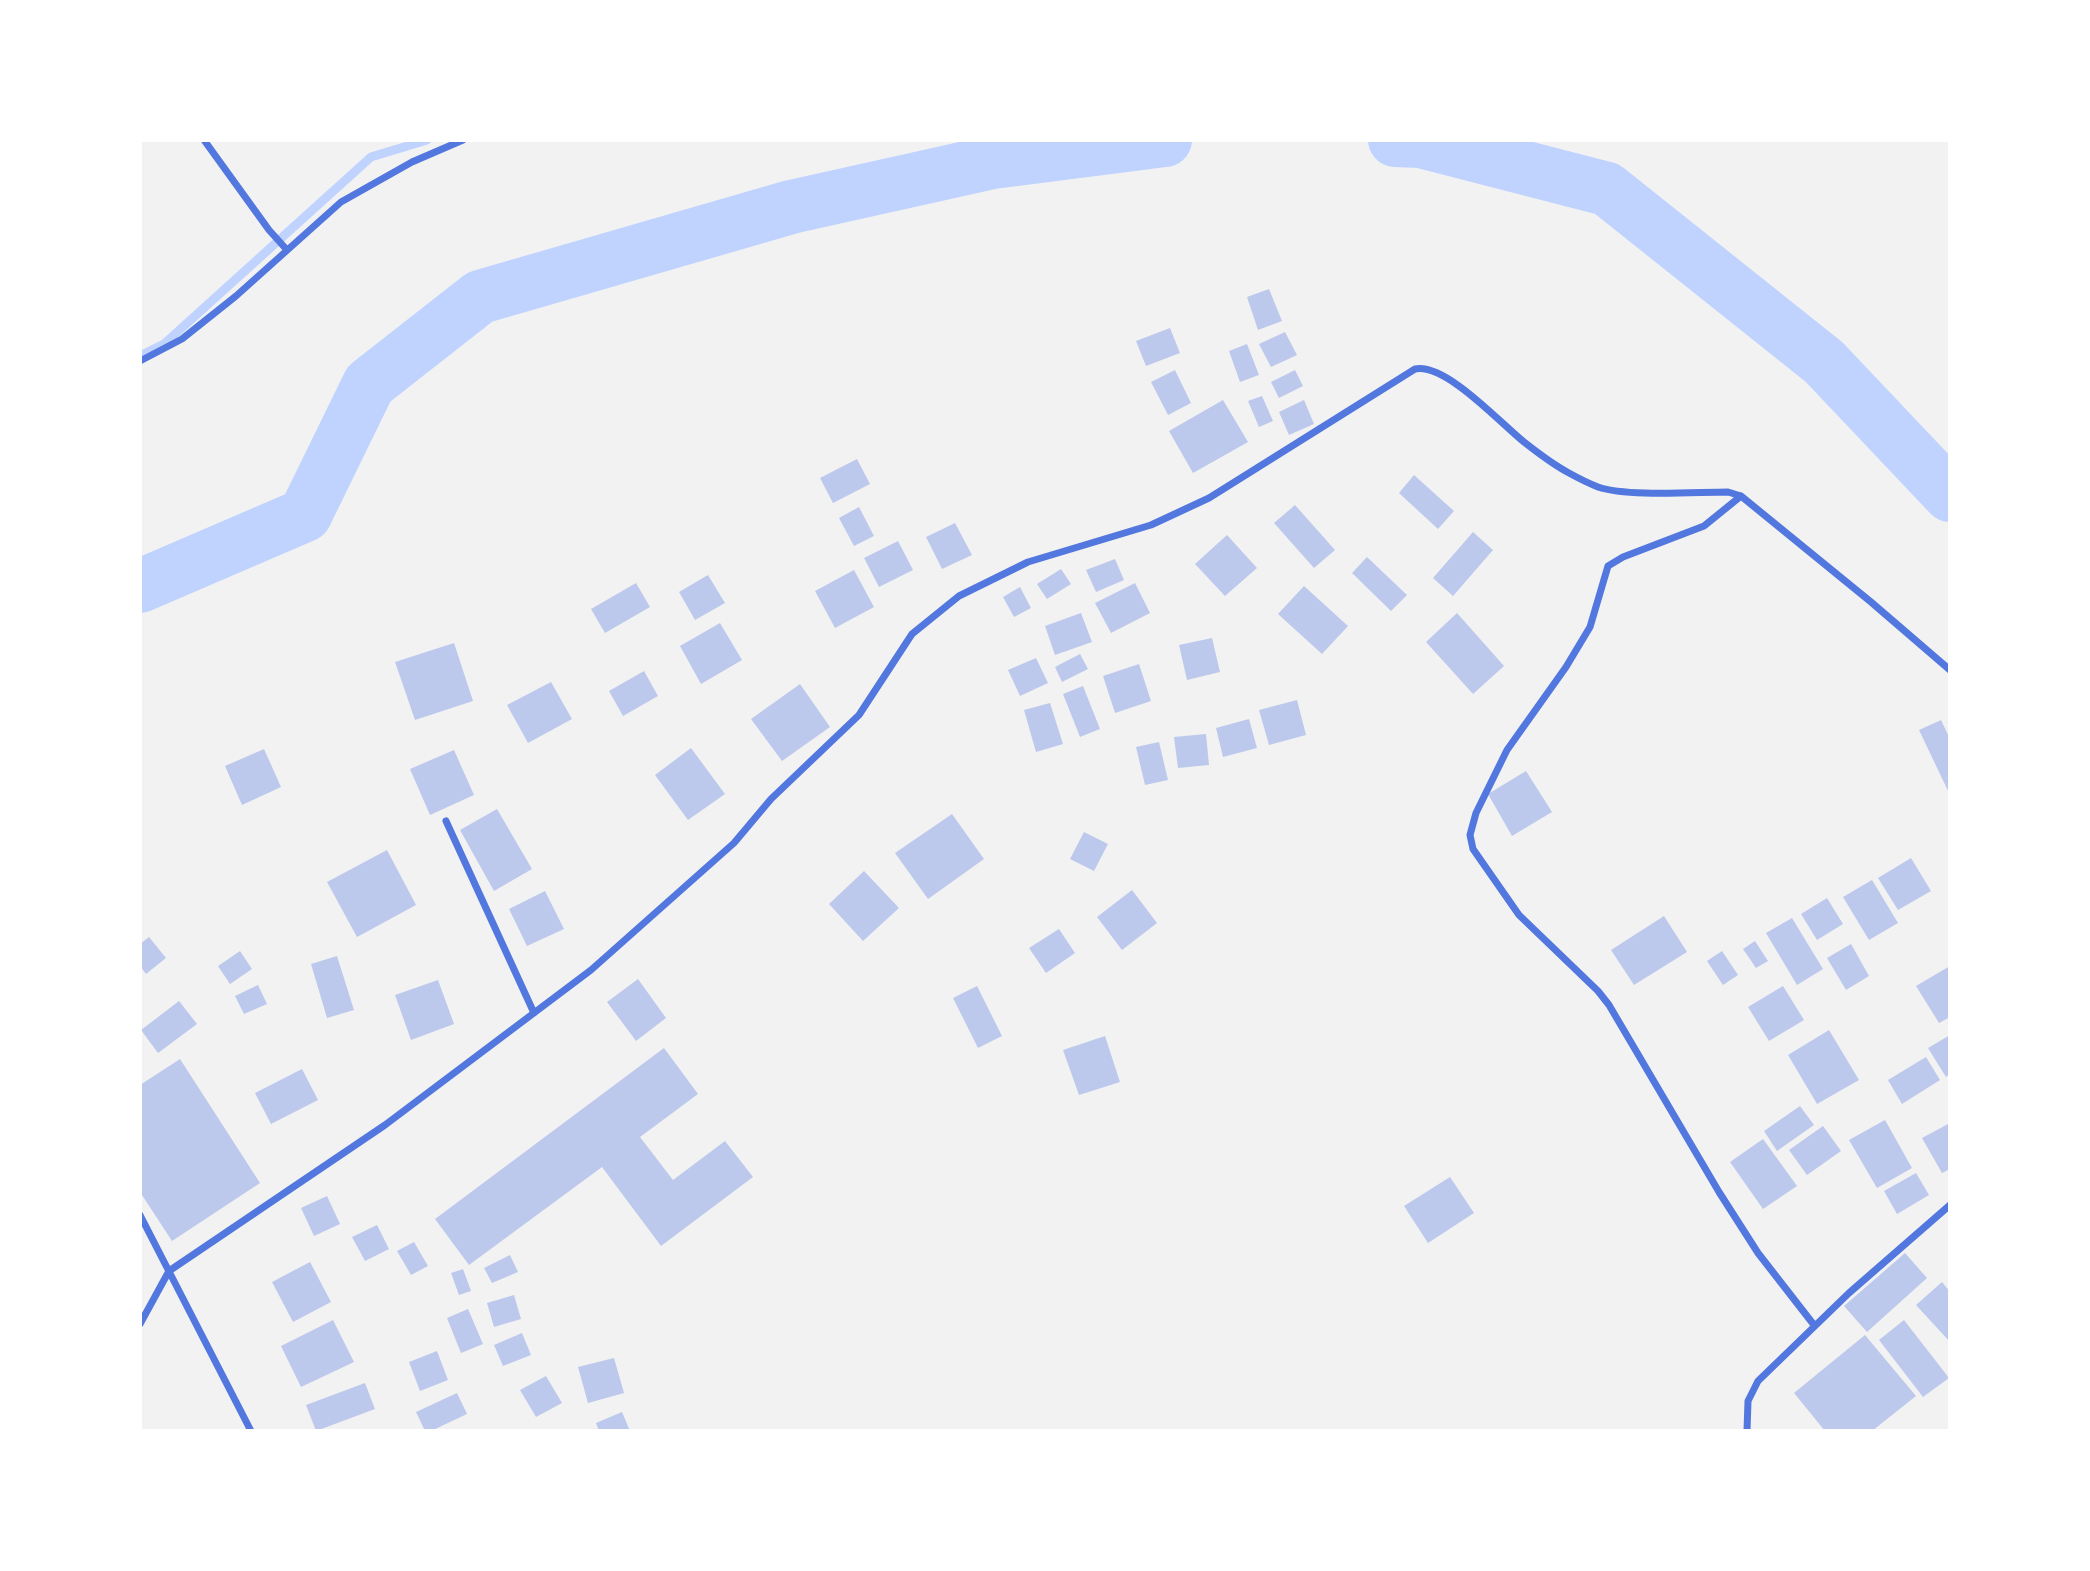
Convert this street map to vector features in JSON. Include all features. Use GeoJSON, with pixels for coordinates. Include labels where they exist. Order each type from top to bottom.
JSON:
{"type":"FeatureCollection","features":[{"type":"Feature","properties":{"kind":"street"},"geometry":{"type":"LineString","coordinates":[[204,140],[284,247]]}},
{"type":"Feature","properties":{"kind":"street"},"geometry":{"type":"LineString","coordinates":[[140,361],[182,339],[236,296],[284,247],[341,202],[412,162],[463,140]]}},
{"type":"Feature","properties":{"kind":"street"},"geometry":{"type":"LineString","coordinates":[[140,1324],[169,1271],[385,1125],[591,970],[734,843],[771,799],[859,715],[912,634],[959,596],[1028,562],[1151,526],[1209,498],[1415,369],[1424,367],[1436,371],[1483,404],[1524,442],[1567,472],[1600,488],[1625,491],[1727,492],[1741,496],[1950,670]]}},
{"type":"Feature","properties":{"kind":"street"},"geometry":{"type":"LineString","coordinates":[[1741,496],[1704,526],[1608,566],[1590,627],[1566,667],[1507,750],[1476,813],[1470,835],[1473,849],[1519,915],[1591,983],[1609,1005],[1751,1243],[1814,1325]]}},
{"type":"Feature","properties":{"kind":"street"},"geometry":{"type":"LineString","coordinates":[[446,821],[534,1013]]}},
{"type":"Feature","properties":{"kind":"street"},"geometry":{"type":"LineString","coordinates":[[1747,1431],[1748,1401],[1758,1381],[1814,1325],[1950,1205]]}},
{"type":"Feature","properties":{"kind":"street"},"geometry":{"type":"LineString","coordinates":[[140,1215],[251,1431]]}},
{"type":"Feature","properties":{"kind":"building"},"geometry":{"type":"Polygon","coordinates":[[[1269,289],[1282,321],[1258,330],[1247,297],[1269,289]]]}},
{"type":"Feature","properties":{"kind":"building"},"geometry":{"type":"Polygon","coordinates":[[[1170,328],[1180,353],[1146,366],[1136,341],[1170,328]]]}},
{"type":"Feature","properties":{"kind":"building"},"geometry":{"type":"Polygon","coordinates":[[[1285,332],[1297,355],[1271,367],[1259,344],[1285,332]]]}},
{"type":"Feature","properties":{"kind":"building"},"geometry":{"type":"Polygon","coordinates":[[[1247,344],[1259,375],[1240,382],[1229,351],[1247,344]]]}},
{"type":"Feature","properties":{"kind":"building"},"geometry":{"type":"Polygon","coordinates":[[[1175,370],[1191,403],[1168,415],[1151,382],[1175,370]]]}},
{"type":"Feature","properties":{"kind":"building"},"geometry":{"type":"Polygon","coordinates":[[[1295,370],[1303,386],[1279,398],[1271,382],[1295,370]]]}},
{"type":"Feature","properties":{"kind":"building"},"geometry":{"type":"Polygon","coordinates":[[[1262,396],[1273,421],[1259,427],[1248,401],[1262,396]]]}},
{"type":"Feature","properties":{"kind":"building"},"geometry":{"type":"Polygon","coordinates":[[[1223,400],[1248,442],[1193,473],[1169,431],[1223,400]]]}},
{"type":"Feature","properties":{"kind":"building"},"geometry":{"type":"Polygon","coordinates":[[[1304,400],[1314,424],[1289,435],[1279,412],[1304,400]]]}},
{"type":"Feature","properties":{"kind":"building"},"geometry":{"type":"Polygon","coordinates":[[[857,459],[870,484],[833,503],[820,478],[857,459]]]}},
{"type":"Feature","properties":{"kind":"building"},"geometry":{"type":"Polygon","coordinates":[[[1414,475],[1454,511],[1438,529],[1399,493],[1414,475]]]}},
{"type":"Feature","properties":{"kind":"building"},"geometry":{"type":"Polygon","coordinates":[[[1295,505],[1335,550],[1314,568],[1274,523],[1295,505]]]}},
{"type":"Feature","properties":{"kind":"building"},"geometry":{"type":"Polygon","coordinates":[[[859,507],[874,536],[854,546],[839,518],[859,507]]]}},
{"type":"Feature","properties":{"kind":"building"},"geometry":{"type":"Polygon","coordinates":[[[955,523],[972,555],[942,569],[926,537],[955,523]]]}},
{"type":"Feature","properties":{"kind":"building"},"geometry":{"type":"Polygon","coordinates":[[[1473,532],[1493,550],[1453,596],[1433,578],[1473,532]]]}},
{"type":"Feature","properties":{"kind":"building"},"geometry":{"type":"Polygon","coordinates":[[[1227,535],[1257,568],[1225,596],[1195,564],[1227,535]]]}},
{"type":"Feature","properties":{"kind":"building"},"geometry":{"type":"Polygon","coordinates":[[[898,541],[913,570],[879,587],[864,558],[898,541]]]}},
{"type":"Feature","properties":{"kind":"building"},"geometry":{"type":"Polygon","coordinates":[[[1367,557],[1407,595],[1391,611],[1352,573],[1367,557]]]}},
{"type":"Feature","properties":{"kind":"building"},"geometry":{"type":"Polygon","coordinates":[[[1115,559],[1124,580],[1096,592],[1086,570],[1115,559]]]}},
{"type":"Feature","properties":{"kind":"building"},"geometry":{"type":"Polygon","coordinates":[[[1061,569],[1071,584],[1047,599],[1037,584],[1061,569]]]}},
{"type":"Feature","properties":{"kind":"building"},"geometry":{"type":"Polygon","coordinates":[[[854,570],[874,607],[835,628],[815,591],[854,570]]]}},
{"type":"Feature","properties":{"kind":"building"},"geometry":{"type":"Polygon","coordinates":[[[708,575],[725,603],[695,620],[679,592],[708,575]]]}},
{"type":"Feature","properties":{"kind":"building"},"geometry":{"type":"Polygon","coordinates":[[[636,583],[650,607],[605,633],[591,609],[636,583]]]}},
{"type":"Feature","properties":{"kind":"building"},"geometry":{"type":"Polygon","coordinates":[[[1135,583],[1150,613],[1111,633],[1095,603],[1135,583]]]}},
{"type":"Feature","properties":{"kind":"building"},"geometry":{"type":"Polygon","coordinates":[[[1304,586],[1348,626],[1322,654],[1278,614],[1304,586]]]}},
{"type":"Feature","properties":{"kind":"building"},"geometry":{"type":"Polygon","coordinates":[[[1020,587],[1031,608],[1014,617],[1003,597],[1020,587]]]}},
{"type":"Feature","properties":{"kind":"building"},"geometry":{"type":"Polygon","coordinates":[[[1081,613],[1092,642],[1055,655],[1045,626],[1081,613]]]}},
{"type":"Feature","properties":{"kind":"building"},"geometry":{"type":"Polygon","coordinates":[[[1457,613],[1504,666],[1473,694],[1426,642],[1457,613]]]}},
{"type":"Feature","properties":{"kind":"building"},"geometry":{"type":"Polygon","coordinates":[[[720,623],[742,660],[701,684],[680,646],[720,623]]]}},
{"type":"Feature","properties":{"kind":"building"},"geometry":{"type":"Polygon","coordinates":[[[1212,638],[1220,672],[1187,680],[1179,645],[1212,638]]]}},
{"type":"Feature","properties":{"kind":"building"},"geometry":{"type":"Polygon","coordinates":[[[454,643],[473,701],[415,720],[395,662],[454,643]]]}},
{"type":"Feature","properties":{"kind":"building"},"geometry":{"type":"Polygon","coordinates":[[[1080,654],[1088,669],[1062,682],[1055,667],[1080,654]]]}},
{"type":"Feature","properties":{"kind":"building"},"geometry":{"type":"Polygon","coordinates":[[[1036,658],[1048,683],[1020,696],[1008,670],[1036,658]]]}},
{"type":"Feature","properties":{"kind":"building"},"geometry":{"type":"Polygon","coordinates":[[[1139,664],[1151,701],[1115,713],[1103,676],[1139,664]]]}},
{"type":"Feature","properties":{"kind":"building"},"geometry":{"type":"Polygon","coordinates":[[[644,671],[658,696],[623,716],[609,691],[644,671]]]}},
{"type":"Feature","properties":{"kind":"building"},"geometry":{"type":"Polygon","coordinates":[[[551,682],[572,719],[528,743],[507,705],[551,682]]]}},
{"type":"Feature","properties":{"kind":"building"},"geometry":{"type":"Polygon","coordinates":[[[800,684],[830,727],[782,761],[751,719],[800,684]]]}},
{"type":"Feature","properties":{"kind":"building"},"geometry":{"type":"Polygon","coordinates":[[[1083,686],[1100,729],[1080,737],[1063,694],[1083,686]]]}},
{"type":"Feature","properties":{"kind":"building"},"geometry":{"type":"Polygon","coordinates":[[[1297,700],[1306,735],[1269,745],[1259,710],[1297,700]]]}},
{"type":"Feature","properties":{"kind":"building"},"geometry":{"type":"Polygon","coordinates":[[[1050,703],[1063,744],[1036,752],[1024,710],[1050,703]]]}},
{"type":"Feature","properties":{"kind":"building"},"geometry":{"type":"Polygon","coordinates":[[[1249,719],[1257,748],[1223,757],[1216,728],[1249,719]]]}},
{"type":"Feature","properties":{"kind":"building"},"geometry":{"type":"Polygon","coordinates":[[[1941,720],[1950,739],[1950,795],[1919,730],[1941,720]]]}},
{"type":"Feature","properties":{"kind":"building"},"geometry":{"type":"Polygon","coordinates":[[[1206,734],[1209,765],[1178,768],[1174,737],[1206,734]]]}},
{"type":"Feature","properties":{"kind":"building"},"geometry":{"type":"Polygon","coordinates":[[[1159,742],[1168,780],[1145,785],[1136,747],[1159,742]]]}},
{"type":"Feature","properties":{"kind":"building"},"geometry":{"type":"Polygon","coordinates":[[[691,748],[725,794],[688,820],[655,775],[691,748]]]}},
{"type":"Feature","properties":{"kind":"building"},"geometry":{"type":"Polygon","coordinates":[[[264,749],[281,787],[242,805],[225,766],[264,749]]]}},
{"type":"Feature","properties":{"kind":"building"},"geometry":{"type":"Polygon","coordinates":[[[454,750],[474,795],[430,815],[410,769],[454,750]]]}},
{"type":"Feature","properties":{"kind":"building"},"geometry":{"type":"Polygon","coordinates":[[[1526,771],[1552,812],[1512,836],[1488,794],[1526,771]]]}},
{"type":"Feature","properties":{"kind":"building"},"geometry":{"type":"Polygon","coordinates":[[[497,809],[532,869],[494,891],[460,830],[497,809]]]}},
{"type":"Feature","properties":{"kind":"building"},"geometry":{"type":"Polygon","coordinates":[[[952,814],[984,859],[928,899],[895,853],[952,814]]]}},
{"type":"Feature","properties":{"kind":"building"},"geometry":{"type":"Polygon","coordinates":[[[1084,832],[1108,844],[1094,871],[1070,859],[1084,832]]]}},
{"type":"Feature","properties":{"kind":"building"},"geometry":{"type":"Polygon","coordinates":[[[387,850],[416,905],[357,937],[327,882],[387,850]]]}},
{"type":"Feature","properties":{"kind":"building"},"geometry":{"type":"Polygon","coordinates":[[[1911,858],[1931,891],[1898,910],[1878,878],[1911,858]]]}},
{"type":"Feature","properties":{"kind":"building"},"geometry":{"type":"Polygon","coordinates":[[[864,871],[899,908],[863,941],[829,904],[864,871]]]}},
{"type":"Feature","properties":{"kind":"building"},"geometry":{"type":"Polygon","coordinates":[[[1872,880],[1898,923],[1869,940],[1843,897],[1872,880]]]}},
{"type":"Feature","properties":{"kind":"building"},"geometry":{"type":"Polygon","coordinates":[[[1132,890],[1157,923],[1122,950],[1097,917],[1132,890]]]}},
{"type":"Feature","properties":{"kind":"building"},"geometry":{"type":"Polygon","coordinates":[[[545,891],[564,929],[527,946],[509,909],[545,891]]]}},
{"type":"Feature","properties":{"kind":"building"},"geometry":{"type":"Polygon","coordinates":[[[1827,898],[1843,924],[1817,940],[1801,914],[1827,898]]]}},
{"type":"Feature","properties":{"kind":"building"},"geometry":{"type":"Polygon","coordinates":[[[1664,916],[1687,952],[1634,985],[1611,950],[1664,916]]]}},
{"type":"Feature","properties":{"kind":"building"},"geometry":{"type":"Polygon","coordinates":[[[1792,918],[1823,969],[1797,985],[1766,933],[1792,918]]]}},
{"type":"Feature","properties":{"kind":"building"},"geometry":{"type":"Polygon","coordinates":[[[1059,929],[1075,953],[1046,973],[1029,948],[1059,929]]]}},
{"type":"Feature","properties":{"kind":"building"},"geometry":{"type":"Polygon","coordinates":[[[149,937],[166,958],[146,974],[140,966],[140,944],[149,937]]]}},
{"type":"Feature","properties":{"kind":"building"},"geometry":{"type":"Polygon","coordinates":[[[1755,941],[1768,961],[1756,968],[1743,949],[1755,941]]]}},
{"type":"Feature","properties":{"kind":"building"},"geometry":{"type":"Polygon","coordinates":[[[1851,944],[1869,976],[1846,990],[1827,958],[1851,944]]]}},
{"type":"Feature","properties":{"kind":"building"},"geometry":{"type":"Polygon","coordinates":[[[240,951],[252,969],[230,984],[218,966],[240,951]]]}},
{"type":"Feature","properties":{"kind":"building"},"geometry":{"type":"Polygon","coordinates":[[[1722,951],[1738,975],[1723,985],[1707,961],[1722,951]]]}},
{"type":"Feature","properties":{"kind":"building"},"geometry":{"type":"Polygon","coordinates":[[[337,956],[354,1010],[327,1018],[311,964],[337,956]]]}},
{"type":"Feature","properties":{"kind":"building"},"geometry":{"type":"Polygon","coordinates":[[[1950,966],[1950,1017],[1939,1023],[1916,986],[1950,966]]]}},
{"type":"Feature","properties":{"kind":"building"},"geometry":{"type":"Polygon","coordinates":[[[638,979],[666,1018],[636,1041],[607,1002],[638,979]]]}},
{"type":"Feature","properties":{"kind":"building"},"geometry":{"type":"Polygon","coordinates":[[[438,980],[454,1024],[411,1040],[395,995],[438,980]]]}},
{"type":"Feature","properties":{"kind":"building"},"geometry":{"type":"Polygon","coordinates":[[[258,985],[267,1004],[244,1014],[235,996],[258,985]]]}},
{"type":"Feature","properties":{"kind":"building"},"geometry":{"type":"Polygon","coordinates":[[[977,986],[1002,1036],[978,1048],[953,998],[977,986]]]}},
{"type":"Feature","properties":{"kind":"building"},"geometry":{"type":"Polygon","coordinates":[[[1783,986],[1804,1020],[1769,1041],[1748,1007],[1783,986]]]}},
{"type":"Feature","properties":{"kind":"building"},"geometry":{"type":"Polygon","coordinates":[[[179,1001],[197,1024],[158,1053],[141,1030],[179,1001]]]}},
{"type":"Feature","properties":{"kind":"building"},"geometry":{"type":"Polygon","coordinates":[[[1829,1030],[1859,1080],[1817,1104],[1788,1055],[1829,1030]]]}},
{"type":"Feature","properties":{"kind":"building"},"geometry":{"type":"Polygon","coordinates":[[[1950,1035],[1950,1074],[1946,1077],[1928,1048],[1950,1035]]]}},
{"type":"Feature","properties":{"kind":"building"},"geometry":{"type":"Polygon","coordinates":[[[1105,1036],[1120,1082],[1079,1095],[1063,1050],[1105,1036]]]}},
{"type":"Feature","properties":{"kind":"building"},"geometry":{"type":"Polygon","coordinates":[[[664,1048],[698,1094],[640,1137],[673,1180],[725,1141],[753,1177],[661,1246],[602,1167],[469,1265],[435,1219],[664,1048]]]}},
{"type":"Feature","properties":{"kind":"building"},"geometry":{"type":"Polygon","coordinates":[[[1926,1057],[1940,1080],[1902,1104],[1888,1080],[1926,1057]]]}},
{"type":"Feature","properties":{"kind":"building"},"geometry":{"type":"Polygon","coordinates":[[[180,1059],[260,1183],[172,1241],[140,1192],[140,1085],[180,1059]]]}},
{"type":"Feature","properties":{"kind":"building"},"geometry":{"type":"Polygon","coordinates":[[[302,1069],[318,1100],[271,1124],[255,1093],[302,1069]]]}},
{"type":"Feature","properties":{"kind":"building"},"geometry":{"type":"Polygon","coordinates":[[[1800,1106],[1814,1125],[1777,1151],[1764,1131],[1800,1106]]]}},
{"type":"Feature","properties":{"kind":"building"},"geometry":{"type":"Polygon","coordinates":[[[1885,1120],[1912,1168],[1877,1188],[1849,1140],[1885,1120]]]}},
{"type":"Feature","properties":{"kind":"building"},"geometry":{"type":"Polygon","coordinates":[[[1950,1123],[1950,1169],[1942,1173],[1922,1138],[1950,1123]]]}},
{"type":"Feature","properties":{"kind":"building"},"geometry":{"type":"Polygon","coordinates":[[[1823,1126],[1841,1151],[1807,1175],[1789,1150],[1823,1126]]]}},
{"type":"Feature","properties":{"kind":"building"},"geometry":{"type":"Polygon","coordinates":[[[1763,1139],[1797,1186],[1763,1209],[1730,1162],[1763,1139]]]}},
{"type":"Feature","properties":{"kind":"building"},"geometry":{"type":"Polygon","coordinates":[[[1916,1173],[1929,1195],[1897,1214],[1884,1191],[1916,1173]]]}},
{"type":"Feature","properties":{"kind":"building"},"geometry":{"type":"Polygon","coordinates":[[[1450,1177],[1474,1213],[1428,1243],[1404,1206],[1450,1177]]]}},
{"type":"Feature","properties":{"kind":"building"},"geometry":{"type":"Polygon","coordinates":[[[327,1196],[340,1224],[314,1236],[301,1208],[327,1196]]]}},
{"type":"Feature","properties":{"kind":"building"},"geometry":{"type":"Polygon","coordinates":[[[377,1225],[389,1249],[365,1261],[352,1237],[377,1225]]]}},
{"type":"Feature","properties":{"kind":"building"},"geometry":{"type":"Polygon","coordinates":[[[414,1242],[428,1266],[411,1275],[397,1251],[414,1242]]]}},
{"type":"Feature","properties":{"kind":"building"},"geometry":{"type":"Polygon","coordinates":[[[1905,1253],[1927,1278],[1867,1332],[1844,1306],[1905,1253]]]}},
{"type":"Feature","properties":{"kind":"building"},"geometry":{"type":"Polygon","coordinates":[[[510,1255],[518,1272],[492,1283],[484,1268],[510,1255]]]}},
{"type":"Feature","properties":{"kind":"building"},"geometry":{"type":"Polygon","coordinates":[[[310,1262],[331,1302],[293,1322],[272,1282],[310,1262]]]}},
{"type":"Feature","properties":{"kind":"building"},"geometry":{"type":"Polygon","coordinates":[[[463,1269],[471,1291],[459,1295],[451,1273],[463,1269]]]}},
{"type":"Feature","properties":{"kind":"building"},"geometry":{"type":"Polygon","coordinates":[[[1942,1282],[1950,1292],[1950,1342],[1916,1305],[1942,1282]]]}},
{"type":"Feature","properties":{"kind":"building"},"geometry":{"type":"Polygon","coordinates":[[[514,1295],[521,1319],[494,1327],[487,1303],[514,1295]]]}},
{"type":"Feature","properties":{"kind":"building"},"geometry":{"type":"Polygon","coordinates":[[[468,1309],[483,1344],[461,1353],[447,1318],[468,1309]]]}},
{"type":"Feature","properties":{"kind":"building"},"geometry":{"type":"Polygon","coordinates":[[[333,1320],[354,1362],[301,1387],[281,1346],[333,1320]]]}},
{"type":"Feature","properties":{"kind":"building"},"geometry":{"type":"Polygon","coordinates":[[[1904,1320],[1949,1378],[1923,1397],[1879,1340],[1904,1320]]]}},
{"type":"Feature","properties":{"kind":"building"},"geometry":{"type":"Polygon","coordinates":[[[522,1333],[531,1355],[503,1366],[494,1345],[522,1333]]]}},
{"type":"Feature","properties":{"kind":"building"},"geometry":{"type":"Polygon","coordinates":[[[1865,1335],[1916,1396],[1872,1431],[1825,1431],[1794,1393],[1865,1335]]]}},
{"type":"Feature","properties":{"kind":"building"},"geometry":{"type":"Polygon","coordinates":[[[437,1351],[448,1380],[420,1391],[409,1362],[437,1351]]]}},
{"type":"Feature","properties":{"kind":"building"},"geometry":{"type":"Polygon","coordinates":[[[614,1358],[624,1393],[588,1403],[578,1367],[614,1358]]]}},
{"type":"Feature","properties":{"kind":"building"},"geometry":{"type":"Polygon","coordinates":[[[546,1376],[562,1403],[536,1417],[520,1390],[546,1376]]]}},
{"type":"Feature","properties":{"kind":"building"},"geometry":{"type":"Polygon","coordinates":[[[365,1383],[375,1409],[316,1431],[306,1405],[365,1383]]]}},
{"type":"Feature","properties":{"kind":"building"},"geometry":{"type":"Polygon","coordinates":[[[457,1393],[467,1414],[431,1431],[425,1431],[416,1412],[457,1393]]]}},
{"type":"Feature","properties":{"kind":"building"},"geometry":{"type":"Polygon","coordinates":[[[622,1412],[630,1431],[599,1431],[596,1423],[622,1412]]]}},
{"type":"Feature","properties":{"kind":"waterway"},"geometry":{"type":"LineString","coordinates":[[140,356],[164,344],[371,157],[427,140]]}},
{"type":"Feature","properties":{"kind":"waterway"},"geometry":{"type":"LineString","coordinates":[[140,586],[305,515],[369,384],[480,297],[791,207],[993,162],[1165,140]]}},
{"type":"Feature","properties":{"kind":"waterway"},"geometry":{"type":"LineString","coordinates":[[1395,140],[1421,141],[1607,189],[1824,362],[1950,495]]}}]}
